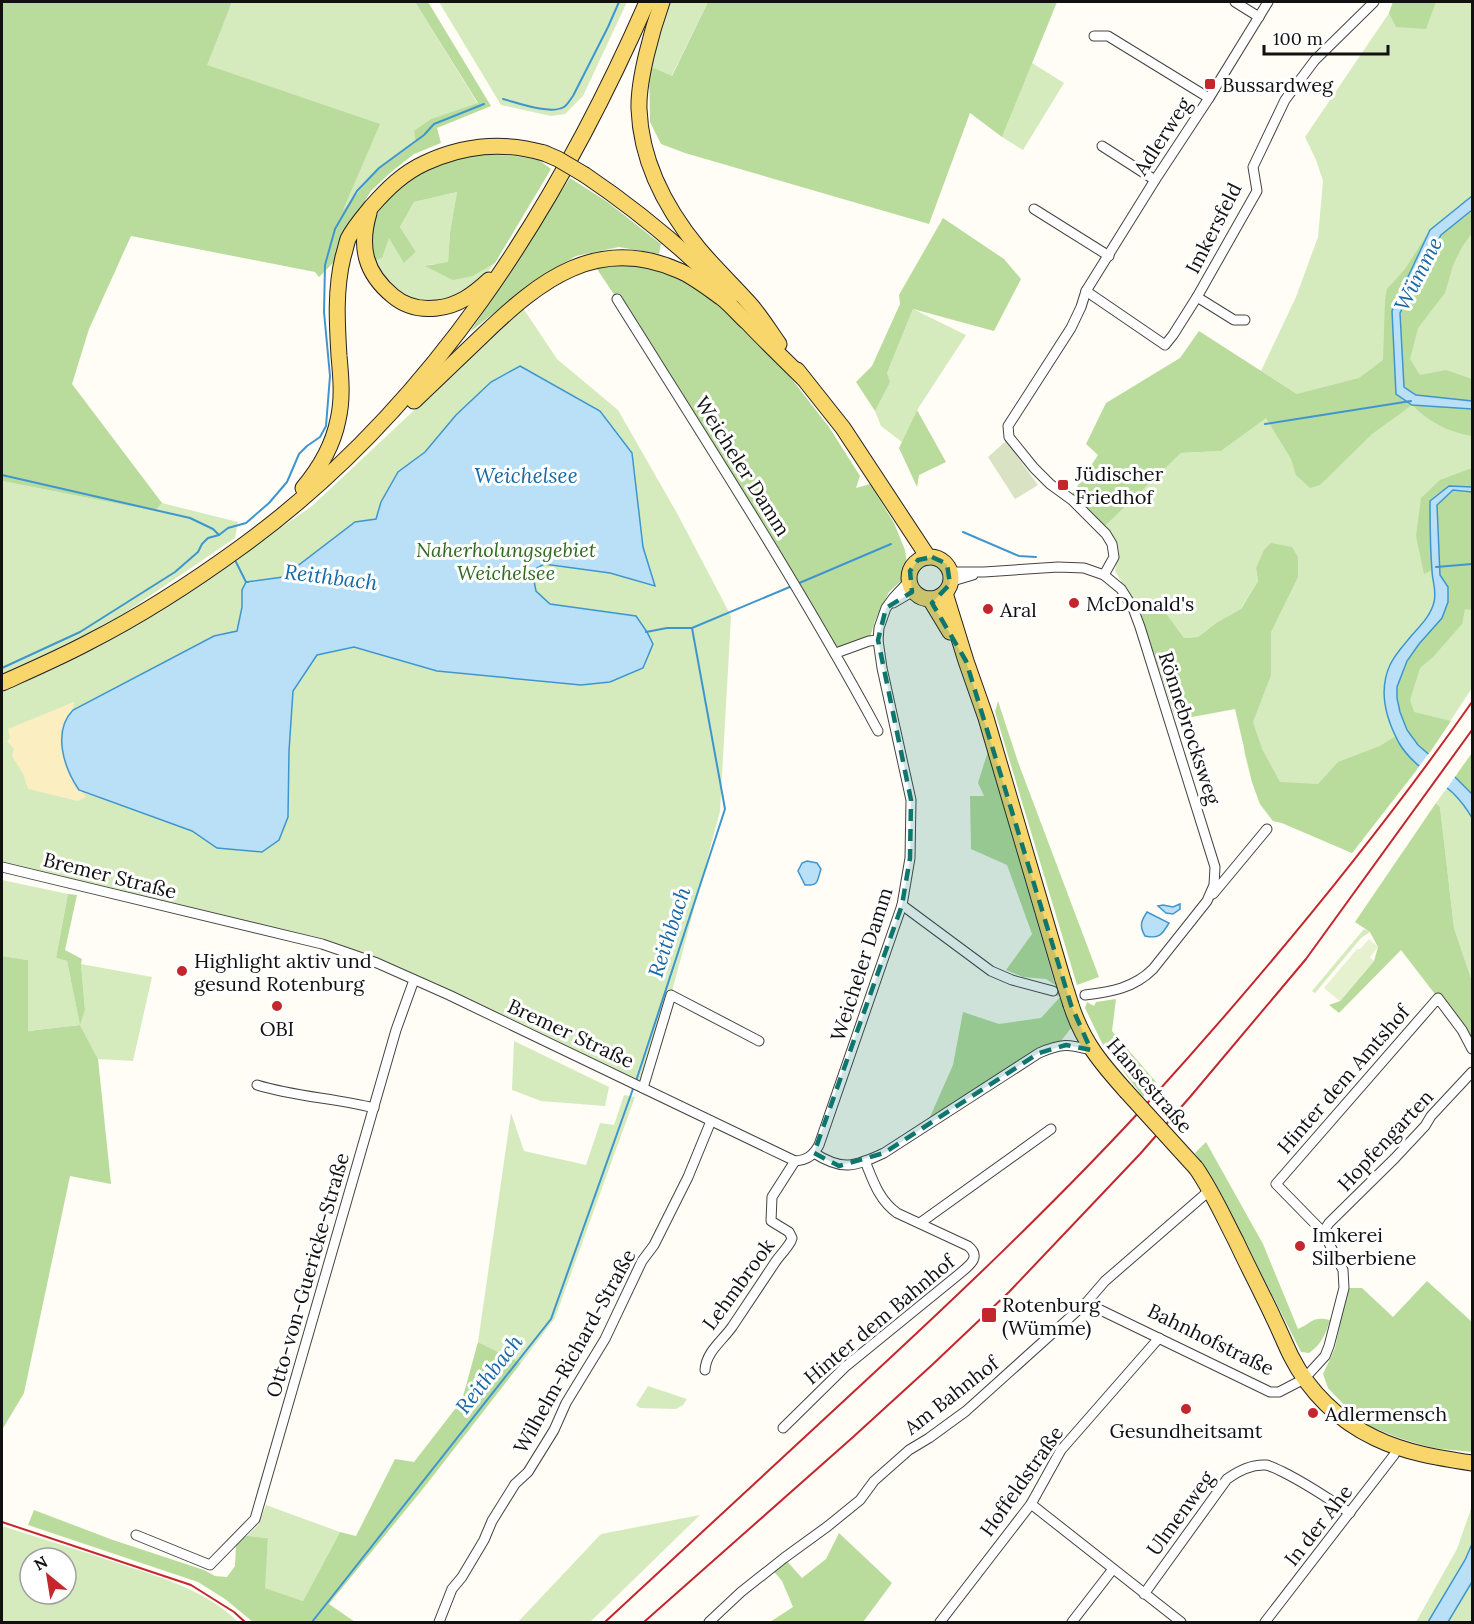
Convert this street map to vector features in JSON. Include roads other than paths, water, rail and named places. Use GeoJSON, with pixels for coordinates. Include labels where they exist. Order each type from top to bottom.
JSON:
{"type":"FeatureCollection","features":[{"type":"Feature","properties":{"kind":"main road"},"geometry":{"type":"LineString","coordinates":[[358,447],[459,333],[511,260],[556,186],[601,101],[647,2]]}},
{"type":"Feature","properties":{"kind":"main road"},"geometry":{"type":"LineString","coordinates":[[662,2],[646,61],[639,107],[645,150],[654,177],[679,223],[700,250],[751,305],[803,378]]}},
{"type":"Feature","properties":{"kind":"main road"},"geometry":{"type":"LineString","coordinates":[[271,524],[311,478],[328,451],[338,421],[342,387],[336,309],[339,275],[347,242],[356,225],[385,191],[421,165],[442,155],[466,149],[505,146],[522,147],[544,153],[585,175],[659,230],[706,271],[753,318],[843,428],[885,493],[922,560]]}},
{"type":"Feature","properties":{"kind":"main road"},"geometry":{"type":"LineString","coordinates":[[371,208],[365,228],[364,246],[368,265],[382,287],[398,300],[415,308],[436,309],[471,296],[511,260]]}},
{"type":"Feature","properties":{"kind":"main road"},"geometry":{"type":"LineString","coordinates":[[2,683],[77,649],[139,614],[210,568],[271,524],[358,447],[400,414],[528,294],[561,273],[595,260],[630,257],[682,272],[723,299],[803,378]]}},
{"type":"Feature","properties":{"kind":"main road"},"geometry":{"type":"LineString","coordinates":[[940,559],[947,564],[949,582],[937,598],[924,596],[912,588],[910,572],[922,560],[940,559]]}},
{"type":"Feature","properties":{"kind":"main road","name":"Hansestraße"},"geometry":{"type":"LineString","coordinates":[[949,582],[966,661],[989,727],[1058,985],[1071,1005],[1078,1026],[1091,1050],[1196,1168],[1210,1190],[1304,1379]]}},
{"type":"Feature","properties":{"kind":"main road","name":"Hansestraße"},"geometry":{"type":"LineString","coordinates":[[924,596],[966,661]]}},
{"type":"Feature","properties":{"kind":"main road"},"geometry":{"type":"LineString","coordinates":[[1304,1379],[1336,1414],[1374,1438],[1398,1448],[1473,1463]]}},
{"type":"Feature","properties":{"kind":"street"},"geometry":{"type":"LineString","coordinates":[[1235,2],[1259,17]]}},
{"type":"Feature","properties":{"kind":"street","name":"Adlerweg"},"geometry":{"type":"LineString","coordinates":[[1086,291],[1269,2]]}},
{"type":"Feature","properties":{"kind":"street","name":"Imkersfeld"},"geometry":{"type":"LineString","coordinates":[[1086,291],[1166,345],[1197,297],[1257,190],[1253,167],[1285,100],[1315,60],[1374,2]]}},
{"type":"Feature","properties":{"kind":"street"},"geometry":{"type":"LineString","coordinates":[[1094,36],[1108,36],[1209,98]]}},
{"type":"Feature","properties":{"kind":"street"},"geometry":{"type":"LineString","coordinates":[[1102,146],[1155,180]]}},
{"type":"Feature","properties":{"kind":"street"},"geometry":{"type":"LineString","coordinates":[[1034,209],[1109,256]]}},
{"type":"Feature","properties":{"kind":"street"},"geometry":{"type":"LineString","coordinates":[[1086,291],[1071,328],[1008,426],[1009,437],[1034,468],[1050,484],[1072,500],[1106,534],[1112,544],[1114,556],[1104,575]]}},
{"type":"Feature","properties":{"kind":"street","name":"Imkersfeld"},"geometry":{"type":"LineString","coordinates":[[1197,297],[1234,320],[1245,320]]}},
{"type":"Feature","properties":{"kind":"street","name":"Weicheler Damm"},"geometry":{"type":"LineString","coordinates":[[617,298],[791,578],[836,653],[878,731]]}},
{"type":"Feature","properties":{"kind":"street","name":"Rönnebrocksweg"},"geometry":{"type":"LineString","coordinates":[[949,582],[956,572],[1073,567],[1104,575],[1121,589],[1132,608],[1174,732],[1215,867],[1214,885],[1207,901]]}},
{"type":"Feature","properties":{"kind":"street","name":"Weicheler Damm"},"geometry":{"type":"LineString","coordinates":[[814,1153],[819,1145],[902,905],[910,858],[911,800],[878,640],[879,628],[886,608],[910,580]]}},
{"type":"Feature","properties":{"kind":"street"},"geometry":{"type":"LineString","coordinates":[[886,608],[910,593],[924,596]]}},
{"type":"Feature","properties":{"kind":"street"},"geometry":{"type":"LineString","coordinates":[[836,653],[878,640]]}},
{"type":"Feature","properties":{"kind":"street","name":"Rönnebrocksweg"},"geometry":{"type":"LineString","coordinates":[[1085,995],[1112,991],[1135,984],[1144,978],[1267,829]]}},
{"type":"Feature","properties":{"kind":"street","name":"Bremer Straße"},"geometry":{"type":"LineString","coordinates":[[2,867],[322,944],[376,963],[795,1161]]}},
{"type":"Feature","properties":{"kind":"street"},"geometry":{"type":"LineString","coordinates":[[902,905],[992,971],[1012,980],[1058,985]]}},
{"type":"Feature","properties":{"kind":"street","name":"Otto-von-Guericke-Straße"},"geometry":{"type":"LineString","coordinates":[[136,1535],[210,1565],[255,1519],[396,1030],[414,980]]}},
{"type":"Feature","properties":{"kind":"street"},"geometry":{"type":"LineString","coordinates":[[641,1087],[671,995],[759,1041]]}},
{"type":"Feature","properties":{"kind":"street","name":"Hinter dem Amtshof"},"geometry":{"type":"LineString","coordinates":[[1323,1232],[1276,1184],[1438,998],[1473,1049]]}},
{"type":"Feature","properties":{"kind":"street"},"geometry":{"type":"LineString","coordinates":[[795,1161],[814,1153],[839,1166],[865,1161],[884,1153],[1039,1053],[1058,1045],[1091,1050]]}},
{"type":"Feature","properties":{"kind":"street","name":"Hopfengarten"},"geometry":{"type":"LineString","coordinates":[[1323,1232],[1329,1223],[1395,1158],[1473,1072]]}},
{"type":"Feature","properties":{"kind":"street"},"geometry":{"type":"LineString","coordinates":[[257,1085],[282,1093],[356,1103],[374,1108]]}},
{"type":"Feature","properties":{"kind":"street","name":"Wilhelm-Richard-Straße"},"geometry":{"type":"LineString","coordinates":[[439,1623],[452,1589],[462,1577],[515,1484],[528,1472],[554,1430],[566,1403],[605,1339],[642,1262],[654,1245],[688,1177],[711,1121]]}},
{"type":"Feature","properties":{"kind":"street"},"geometry":{"type":"LineString","coordinates":[[920,1223],[1052,1129]]}},
{"type":"Feature","properties":{"kind":"street","name":"Lehmbrook"},"geometry":{"type":"LineString","coordinates":[[705,1370],[706,1362],[716,1346],[731,1329],[791,1241],[789,1232],[771,1221],[772,1197],[795,1161]]}},
{"type":"Feature","properties":{"kind":"street","name":"Hinter dem Bahnhof"},"geometry":{"type":"LineString","coordinates":[[783,1428],[845,1367],[972,1263],[975,1254],[968,1246],[897,1213],[884,1202],[879,1194],[865,1161]]}},
{"type":"Feature","properties":{"kind":"street","name":"Am Bahnhof"},"geometry":{"type":"LineString","coordinates":[[709,1623],[741,1593],[860,1500],[874,1481],[909,1450],[966,1411],[1086,1303],[1105,1281],[1210,1190]]}},
{"type":"Feature","properties":{"kind":"street"},"geometry":{"type":"LineString","coordinates":[[1304,1379],[1325,1356],[1344,1288],[1343,1270],[1323,1232]]}},
{"type":"Feature","properties":{"kind":"street","name":"Bahnhofstraße"},"geometry":{"type":"LineString","coordinates":[[1086,1303],[1270,1392],[1279,1392],[1304,1379]]}},
{"type":"Feature","properties":{"kind":"street","name":"Hoffeldstraße"},"geometry":{"type":"LineString","coordinates":[[940,1623],[1031,1504],[1061,1450],[1159,1338]]}},
{"type":"Feature","properties":{"kind":"street","name":"In der Ahe"},"geometry":{"type":"LineString","coordinates":[[1265,1623],[1398,1448]]}},
{"type":"Feature","properties":{"kind":"street","name":"Ulmenweg"},"geometry":{"type":"LineString","coordinates":[[1144,1594],[1227,1479],[1238,1471],[1267,1465],[1310,1486],[1350,1513]]}},
{"type":"Feature","properties":{"kind":"street"},"geometry":{"type":"LineString","coordinates":[[1031,1504],[1181,1623]]}},
{"type":"Feature","properties":{"kind":"street"},"geometry":{"type":"LineString","coordinates":[[1072,1623],[1113,1569]]}},
{"type":"Feature","properties":{"kind":"water","name":"Wümme"},"geometry":{"type":"Polygon","coordinates":[[[1472,196],[1472,210],[1441,235],[1400,313],[1404,387],[1416,395],[1472,401],[1472,409],[1412,405],[1396,394],[1392,311],[1430,230],[1472,196]]]}},
{"type":"Feature","properties":{"kind":"water","name":"Weichelsee"},"geometry":{"type":"Polygon","coordinates":[[[520,366],[600,411],[632,453],[643,547],[655,586],[610,573],[544,564],[532,571],[536,591],[550,604],[636,616],[653,644],[643,668],[610,682],[581,685],[437,671],[354,647],[317,655],[293,691],[288,817],[279,840],[262,852],[217,848],[192,831],[79,790],[62,750],[63,729],[73,710],[214,636],[237,631],[242,607],[242,590],[246,582],[283,577],[355,522],[376,519],[381,502],[398,472],[425,452],[456,415],[491,382],[520,366]]]}},
{"type":"Feature","properties":{"kind":"water"},"geometry":{"type":"Polygon","coordinates":[[[1449,486],[1472,487],[1472,492],[1453,490],[1437,505],[1440,575],[1448,587],[1448,602],[1442,618],[1407,661],[1397,687],[1397,698],[1407,730],[1418,745],[1472,794],[1472,818],[1453,793],[1404,751],[1390,724],[1384,695],[1386,675],[1392,661],[1433,607],[1435,594],[1432,574],[1430,501],[1449,486]]]}},
{"type":"Feature","properties":{"kind":"water"},"geometry":{"type":"Polygon","coordinates":[[[807,861],[817,863],[821,869],[817,882],[813,885],[805,885],[798,871],[802,863],[807,861]]]}},
{"type":"Feature","properties":{"kind":"water"},"geometry":{"type":"Polygon","coordinates":[[[1180,904],[1180,909],[1173,914],[1166,913],[1158,906],[1173,907],[1180,904]]]}},
{"type":"Feature","properties":{"kind":"water"},"geometry":{"type":"Polygon","coordinates":[[[1147,912],[1169,923],[1160,935],[1145,936],[1142,924],[1147,912]]]}},
{"type":"Feature","properties":{"kind":"water"},"geometry":{"type":"Polygon","coordinates":[[[1472,1544],[1472,1582],[1448,1622],[1428,1622],[1465,1560],[1472,1544]]]}},
{"type":"Feature","properties":{"kind":"waterway","name":"Reithbach"},"geometry":{"type":"LineString","coordinates":[[503,99],[543,109],[564,107],[573,96],[619,2]]}},
{"type":"Feature","properties":{"kind":"waterway","name":"Reithbach"},"geometry":{"type":"LineString","coordinates":[[2,668],[80,632],[175,572],[198,552],[208,538],[219,535],[228,528],[246,523],[269,503],[287,482],[299,454],[320,437],[326,426],[330,376],[324,312],[325,265],[335,229],[357,191],[379,168],[424,135],[434,124],[484,104]]}},
{"type":"Feature","properties":{"kind":"waterway"},"geometry":{"type":"LineString","coordinates":[[1265,424],[1411,401]]}},
{"type":"Feature","properties":{"kind":"waterway"},"geometry":{"type":"LineString","coordinates":[[2,475],[190,518],[213,529],[219,535]]}},
{"type":"Feature","properties":{"kind":"waterway"},"geometry":{"type":"LineString","coordinates":[[963,532],[1019,556],[1036,557]]}},
{"type":"Feature","properties":{"kind":"waterway"},"geometry":{"type":"LineString","coordinates":[[797,584],[891,544]]}},
{"type":"Feature","properties":{"kind":"waterway","name":"Reithbach"},"geometry":{"type":"LineString","coordinates":[[236,562],[248,582]]}},
{"type":"Feature","properties":{"kind":"waterway"},"geometry":{"type":"LineString","coordinates":[[1436,567],[1472,564]]}},
{"type":"Feature","properties":{"kind":"waterway"},"geometry":{"type":"LineString","coordinates":[[692,628],[792,586]]}},
{"type":"Feature","properties":{"kind":"waterway","name":"Reithbach"},"geometry":{"type":"LineString","coordinates":[[636,1081],[725,809],[692,628],[667,628],[646,632]]}},
{"type":"Feature","properties":{"kind":"waterway","name":"Reithbach"},"geometry":{"type":"LineString","coordinates":[[312,1622],[551,1319],[634,1086]]}},
{"type":"Feature","properties":{"kind":"tunnel"},"geometry":{"type":"LineString","coordinates":[[1053,991],[1085,995]]}},
{"type":"Feature","properties":{"kind":"railway"},"geometry":{"type":"LineString","coordinates":[[605,1622],[965,1288],[1116,1137],[1278,954],[1358,855],[1472,702]]}},
{"type":"Feature","properties":{"kind":"railway"},"geometry":{"type":"LineString","coordinates":[[644,1622],[932,1365],[1009,1292],[1140,1154],[1306,959],[1472,730]]}},
{"type":"Feature","properties":{"kind":"railway"},"geometry":{"type":"LineString","coordinates":[[2,1522],[191,1585],[234,1612],[245,1622]]}},
{"type":"Feature","properties":{"kind":"place","name":"Bussardweg"},"geometry":{"type":"Point","coordinates":[1210,84]}},
{"type":"Feature","properties":{"kind":"place","name":"Jüdischer Friedhof"},"geometry":{"type":"Point","coordinates":[1063,485]}},
{"type":"Feature","properties":{"kind":"place","name":"McDonald's"},"geometry":{"type":"Point","coordinates":[1074,603]}},
{"type":"Feature","properties":{"kind":"place","name":"Aral"},"geometry":{"type":"Point","coordinates":[988,609]}},
{"type":"Feature","properties":{"kind":"place","name":"Highlight aktiv und gesund Rotenburg"},"geometry":{"type":"Point","coordinates":[182,971]}},
{"type":"Feature","properties":{"kind":"place","name":"OBI"},"geometry":{"type":"Point","coordinates":[277,1006]}},
{"type":"Feature","properties":{"kind":"place","name":"Imkerei Silberbiene"},"geometry":{"type":"Point","coordinates":[1300,1246]}},
{"type":"Feature","properties":{"kind":"place","name":"Rotenburg (Wümme)"},"geometry":{"type":"Point","coordinates":[989,1315]}},
{"type":"Feature","properties":{"kind":"place","name":"Gesundheitsamt"},"geometry":{"type":"Point","coordinates":[1186,1409]}},
{"type":"Feature","properties":{"kind":"place","name":"Adlermensch"},"geometry":{"type":"Point","coordinates":[1313,1413]}},
{"type":"Feature","properties":{"kind":"park label","name":"Naherholungsgebiet Weichelsee"},"geometry":{"type":"Point","coordinates":[506,560]}}]}
